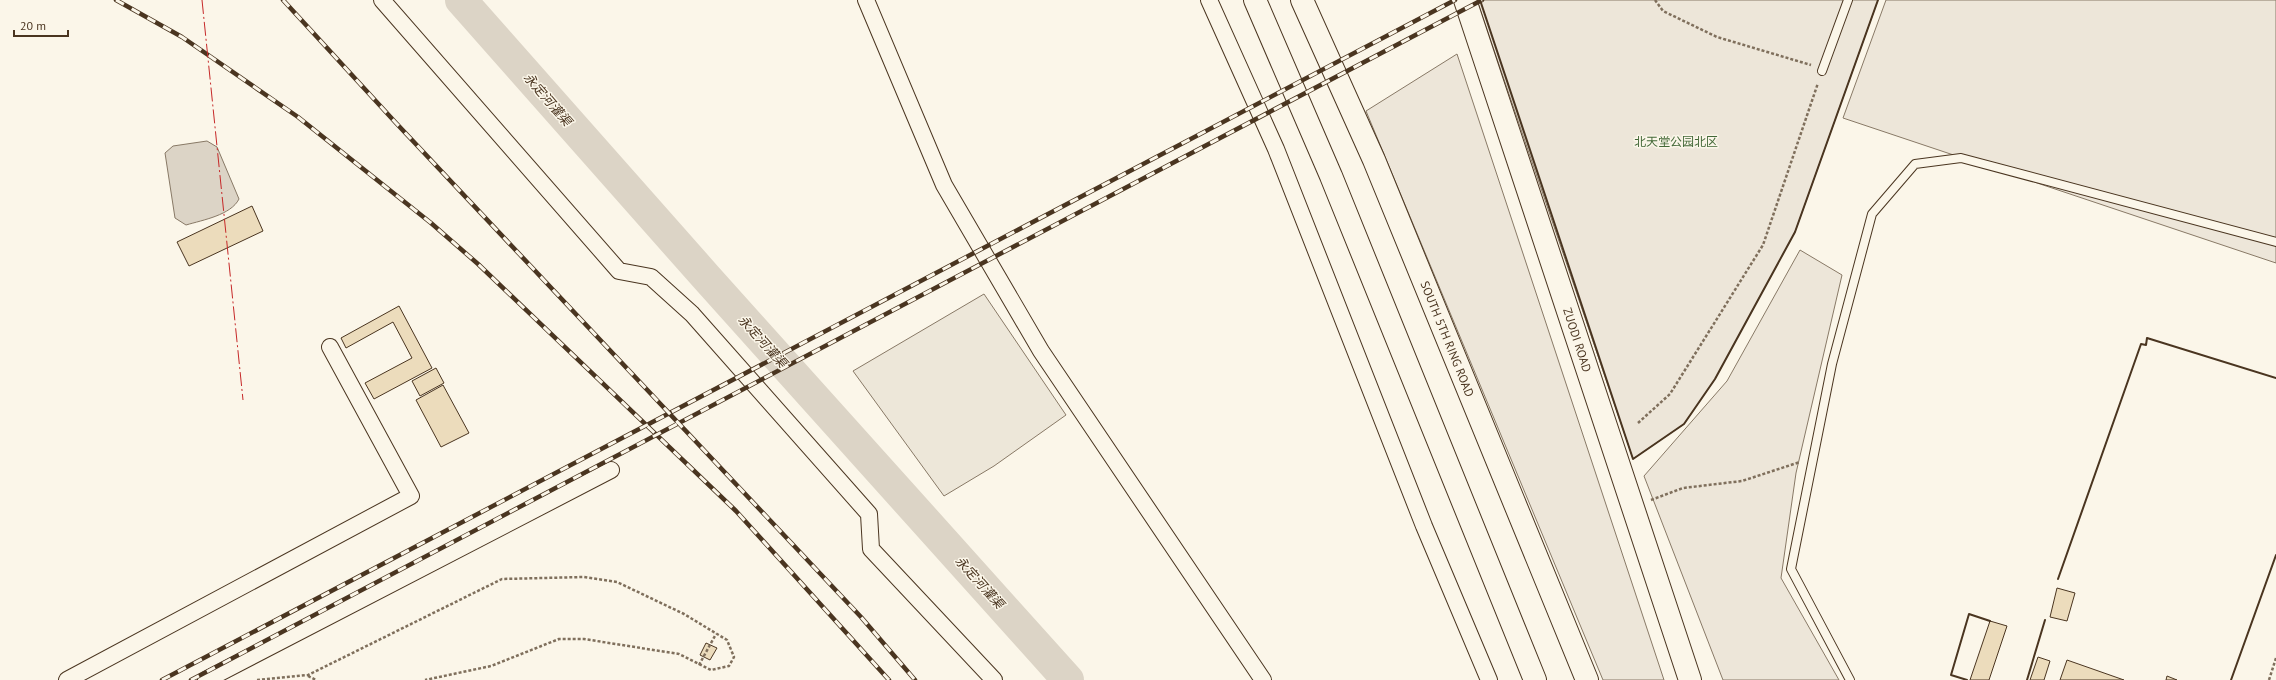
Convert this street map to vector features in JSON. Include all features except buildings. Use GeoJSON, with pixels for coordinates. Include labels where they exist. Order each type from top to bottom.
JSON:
{"type":"FeatureCollection","features":[{"type":"Feature","properties":{"kind":"main road"},"geometry":{"type":"LineString","coordinates":[[1255,0],[1331,176],[1535,680]]}},
{"type":"Feature","properties":{"kind":"main road","name":"SOUTH 5TH RING ROAD"},"geometry":{"type":"LineString","coordinates":[[1302,0],[1374,160],[1587,680]]}},
{"type":"Feature","properties":{"kind":"main road","name":"ZUODI ROAD"},"geometry":{"type":"LineString","coordinates":[[1465,0],[1690,680]]}},
{"type":"Feature","properties":{"kind":"street"},"geometry":{"type":"LineString","coordinates":[[382,0],[619,271],[651,277],[692,314],[868,514],[871,549],[994,680]]}},
{"type":"Feature","properties":{"kind":"street"},"geometry":{"type":"LineString","coordinates":[[866,0],[944,185],[1033,338],[1263,680]]}},
{"type":"Feature","properties":{"kind":"street"},"geometry":{"type":"LineString","coordinates":[[1209,0],[1276,149],[1424,526],[1489,680]]}},
{"type":"Feature","properties":{"kind":"street"},"geometry":{"type":"LineString","coordinates":[[67,680],[411,496],[330,347]]}},
{"type":"Feature","properties":{"kind":"street"},"geometry":{"type":"LineString","coordinates":[[206,680],[611,470]]}},
{"type":"Feature","properties":{"kind":"lane"},"geometry":{"type":"LineString","coordinates":[[1822,71],[1848,0]]}},
{"type":"Feature","properties":{"kind":"lane"},"geometry":{"type":"LineString","coordinates":[[1850,680],[1791,568],[1832,364],[1872,214],[1915,164],[1961,158],[2276,242]]}},
{"type":"Feature","properties":{"kind":"path"},"geometry":{"type":"LineString","coordinates":[[1638,422],[1670,394],[1763,246],[1822,71],[1796,59],[1717,37],[1663,11],[1655,0]]}},
{"type":"Feature","properties":{"kind":"path"},"geometry":{"type":"LineString","coordinates":[[1646,502],[1683,488],[1742,481],[1813,457]]}},
{"type":"Feature","properties":{"kind":"path"},"geometry":{"type":"LineString","coordinates":[[256,680],[308,675],[502,580],[584,577],[617,582],[684,614],[726,640],[734,657],[729,666],[711,670],[699,666],[679,654],[584,639],[559,639],[491,666],[425,680]]}},
{"type":"Feature","properties":{"kind":"path"},"geometry":{"type":"LineString","coordinates":[[699,666],[716,634]]}},
{"type":"Feature","properties":{"kind":"path"},"geometry":{"type":"LineString","coordinates":[[2268,680],[2276,658]]}},
{"type":"Feature","properties":{"kind":"path"},"geometry":{"type":"LineString","coordinates":[[308,675],[316,680]]}},
{"type":"Feature","properties":{"kind":"green space","name":"北天堂公园北区"},"geometry":{"type":"Polygon","coordinates":[[[1477,0],[1878,0],[1795,232],[1715,379],[1684,424],[1633,459],[1477,0]]]}},
{"type":"Feature","properties":{"kind":"green space"},"geometry":{"type":"Polygon","coordinates":[[[1886,0],[2276,0],[2276,263],[1843,118],[1886,0]]]}},
{"type":"Feature","properties":{"kind":"green space"},"geometry":{"type":"Polygon","coordinates":[[[1457,54],[1664,680],[1603,680],[1366,111],[1457,54]]]}},
{"type":"Feature","properties":{"kind":"green space"},"geometry":{"type":"Polygon","coordinates":[[[1800,250],[1842,275],[1796,473],[1781,578],[1839,680],[1723,680],[1644,476],[1727,381],[1800,250]]]}},
{"type":"Feature","properties":{"kind":"shaded area"},"geometry":{"type":"Polygon","coordinates":[[[207,141],[217,147],[239,199],[235,205],[223,213],[186,225],[175,218],[165,153],[173,146],[207,141]]]}},
{"type":"Feature","properties":{"kind":"shaded area"},"geometry":{"type":"Polygon","coordinates":[[[984,294],[1066,415],[994,466],[944,496],[853,371],[984,294]]]}},
{"type":"Feature","properties":{"kind":"waterway","name":"永定河灌渠"},"geometry":{"type":"LineString","coordinates":[[461,0],[706,277],[1068,680]]}},
{"type":"Feature","properties":{"kind":"railway"},"geometry":{"type":"LineString","coordinates":[[116,0],[182,37],[298,117],[431,223],[478,264],[736,511],[889,680]]}},
{"type":"Feature","properties":{"kind":"railway"},"geometry":{"type":"LineString","coordinates":[[283,0],[396,123],[861,617],[915,680]]}},
{"type":"Feature","properties":{"kind":"railway"},"geometry":{"type":"LineString","coordinates":[[162,680],[1455,0]]}},
{"type":"Feature","properties":{"kind":"railway"},"geometry":{"type":"LineString","coordinates":[[191,680],[1482,0]]}},
{"type":"Feature","properties":{"kind":"wall"},"geometry":{"type":"LineString","coordinates":[[1480,0],[1633,459],[1684,424],[1715,379],[1795,232],[1878,0]]}},
{"type":"Feature","properties":{"kind":"wall"},"geometry":{"type":"LineString","coordinates":[[2058,579],[2141,344],[2146,345],[2147,338],[2276,378]]}},
{"type":"Feature","properties":{"kind":"wall"},"geometry":{"type":"LineString","coordinates":[[2231,680],[2276,555]]}},
{"type":"Feature","properties":{"kind":"wall"},"geometry":{"type":"LineString","coordinates":[[1967,680],[1951,675],[1969,614],[1990,621]]}},
{"type":"Feature","properties":{"kind":"wall"},"geometry":{"type":"LineString","coordinates":[[2027,680],[2045,620]]}},
{"type":"Feature","properties":{"kind":"power"},"geometry":{"type":"LineString","coordinates":[[202,0],[243,400]]}}]}
